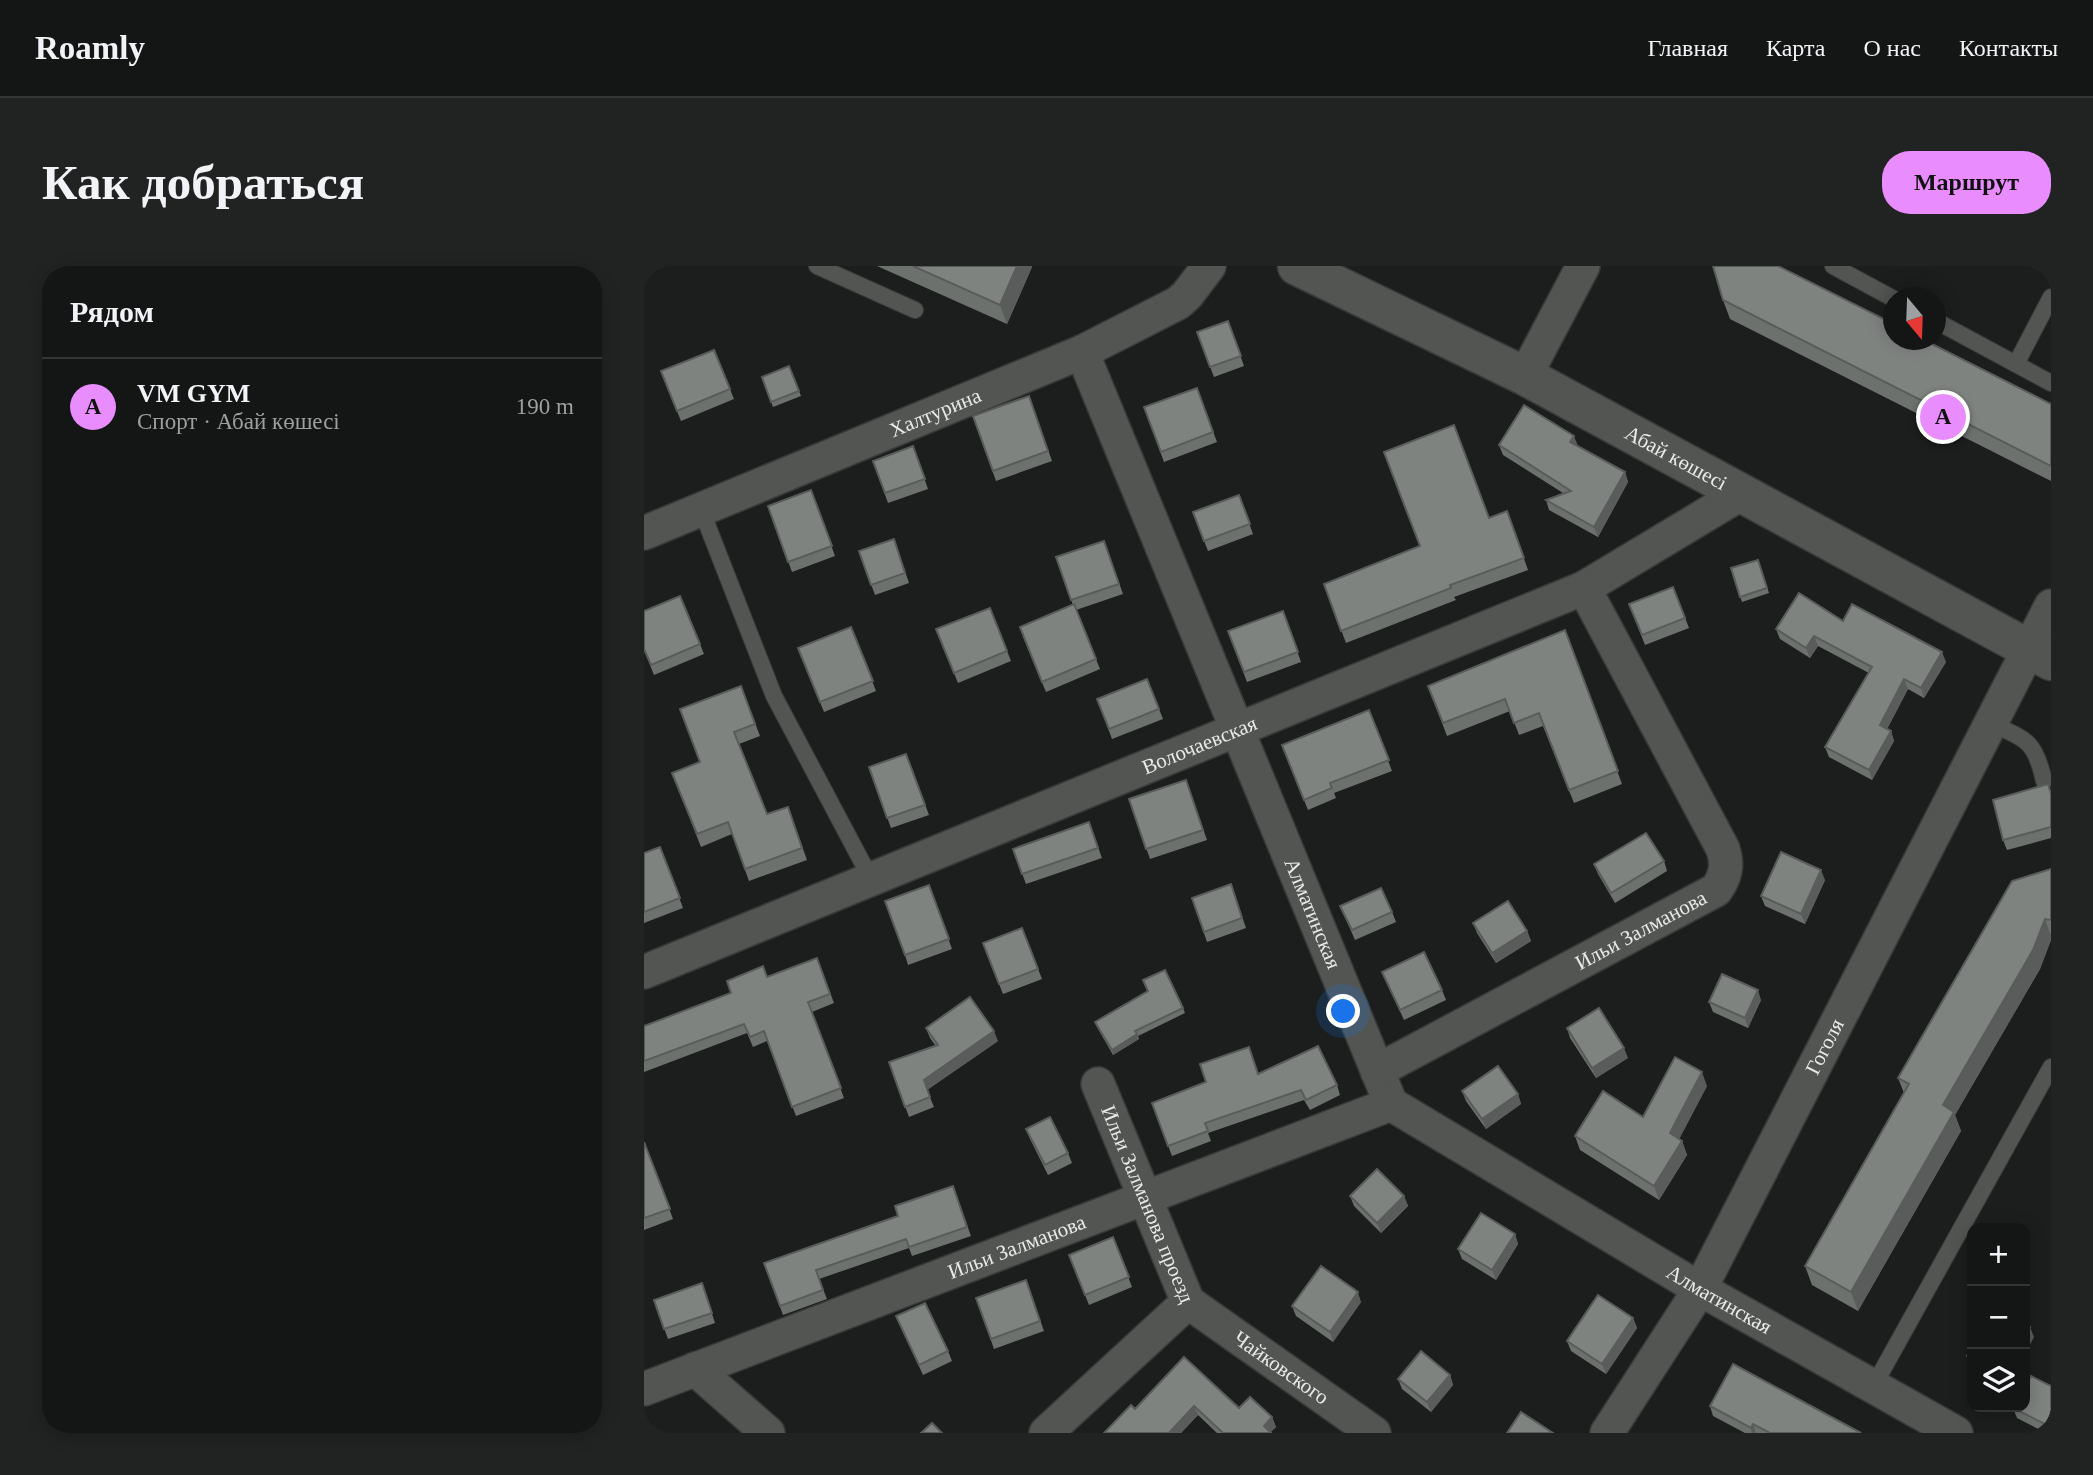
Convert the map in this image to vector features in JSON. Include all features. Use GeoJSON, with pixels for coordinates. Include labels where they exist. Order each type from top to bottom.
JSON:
{"type":"FeatureCollection","features":[{"type":"Feature","properties":{"kind":"street","name":"Халтурина"},"geometry":{"type":"LineString","coordinates":[[644,533],[1082,352],[1178,303],[1209,266]]}},
{"type":"Feature","properties":{"kind":"street","name":"Абай көшесі"},"geometry":{"type":"LineString","coordinates":[[1297,266],[1525,376],[2039,655]]}},
{"type":"Feature","properties":{"kind":"street"},"geometry":{"type":"LineString","coordinates":[[1525,376],[1583,266]]}},
{"type":"Feature","properties":{"kind":"street","name":"Алматинская"},"geometry":{"type":"LineString","coordinates":[[1082,352],[1391,1104],[1700,1289],[1956,1433]]}},
{"type":"Feature","properties":{"kind":"street","name":"Волочаевская"},"geometry":{"type":"LineString","coordinates":[[644,972],[1584,588],[1742,493]]}},
{"type":"Feature","properties":{"kind":"street","name":"Ильи Залманова"},"geometry":{"type":"LineString","coordinates":[[1377,1071],[1716,890],[1724,880],[1726,868],[1723,849],[1584,588]]}},
{"type":"Feature","properties":{"kind":"street","name":"Гоголя"},"geometry":{"type":"LineString","coordinates":[[1607,1433],[1700,1289],[1989,723],[2039,655],[2051,606]]}},
{"type":"Feature","properties":{"kind":"street","name":"Ильи Залманова проезд"},"geometry":{"type":"LineString","coordinates":[[1046,1433],[1188,1302],[1098,1084]]}},
{"type":"Feature","properties":{"kind":"street","name":"Ильи Залманова"},"geometry":{"type":"LineString","coordinates":[[646,1382],[695,1368],[1391,1104]]}},
{"type":"Feature","properties":{"kind":"street","name":"Чайковского"},"geometry":{"type":"LineString","coordinates":[[1188,1302],[1374,1433]]}},
{"type":"Feature","properties":{"kind":"street"},"geometry":{"type":"LineString","coordinates":[[695,1368],[768,1433]]}},
{"type":"Feature","properties":{"kind":"lane"},"geometry":{"type":"LineString","coordinates":[[817,266],[915,310]]}},
{"type":"Feature","properties":{"kind":"lane"},"geometry":{"type":"LineString","coordinates":[[1833,266],[1883,293]]}},
{"type":"Feature","properties":{"kind":"lane"},"geometry":{"type":"LineString","coordinates":[[2016,364],[2051,297]]}},
{"type":"Feature","properties":{"kind":"lane"},"geometry":{"type":"LineString","coordinates":[[1946,326],[2051,383]]}},
{"type":"Feature","properties":{"kind":"lane"},"geometry":{"type":"LineString","coordinates":[[701,509],[774,696],[871,879]]}},
{"type":"Feature","properties":{"kind":"lane"},"geometry":{"type":"LineString","coordinates":[[1989,723],[2032,745],[2038,756],[2044,781]]}},
{"type":"Feature","properties":{"kind":"lane"},"geometry":{"type":"LineString","coordinates":[[1873,1387],[2051,1067]]}},
{"type":"Feature","properties":{"kind":"building"},"geometry":{"type":"Polygon","coordinates":[[[913,266],[1017,266],[1000,305],[913,266]]]}},
{"type":"Feature","properties":{"kind":"building"},"geometry":{"type":"Polygon","coordinates":[[[1713,266],[1778,266],[1883,318],[1883,350],[1944,350],[2051,404],[2051,466],[1723,300],[1713,266]]]}},
{"type":"Feature","properties":{"kind":"building"},"geometry":{"type":"Polygon","coordinates":[[[1228,321],[1241,356],[1210,367],[1197,332],[1228,321]]]}},
{"type":"Feature","properties":{"kind":"building"},"geometry":{"type":"Polygon","coordinates":[[[714,350],[730,389],[677,411],[661,371],[714,350]]]}},
{"type":"Feature","properties":{"kind":"building"},"geometry":{"type":"Polygon","coordinates":[[[789,366],[799,391],[771,402],[762,377],[789,366]]]}},
{"type":"Feature","properties":{"kind":"building"},"geometry":{"type":"Polygon","coordinates":[[[1197,388],[1213,432],[1161,452],[1144,407],[1197,388]]]}},
{"type":"Feature","properties":{"kind":"building"},"geometry":{"type":"Polygon","coordinates":[[[1029,396],[1048,451],[993,471],[973,416],[1029,396]]]}},
{"type":"Feature","properties":{"kind":"building"},"geometry":{"type":"Polygon","coordinates":[[[1524,405],[1574,436],[1570,442],[1625,472],[1594,527],[1546,500],[1571,491],[1499,445],[1524,405]]]}},
{"type":"Feature","properties":{"kind":"building"},"geometry":{"type":"Polygon","coordinates":[[[1454,425],[1489,518],[1507,511],[1524,558],[1450,585],[1451,588],[1341,631],[1324,584],[1420,546],[1384,452],[1454,425]]]}},
{"type":"Feature","properties":{"kind":"building"},"geometry":{"type":"Polygon","coordinates":[[[913,446],[925,479],[885,493],[873,461],[913,446]]]}},
{"type":"Feature","properties":{"kind":"building"},"geometry":{"type":"Polygon","coordinates":[[[811,490],[832,546],[788,562],[768,506],[811,490]]]}},
{"type":"Feature","properties":{"kind":"building"},"geometry":{"type":"Polygon","coordinates":[[[1239,495],[1250,524],[1204,541],[1193,512],[1239,495]]]}},
{"type":"Feature","properties":{"kind":"building"},"geometry":{"type":"Polygon","coordinates":[[[894,539],[905,573],[871,585],[859,551],[894,539]]]}},
{"type":"Feature","properties":{"kind":"building"},"geometry":{"type":"Polygon","coordinates":[[[1104,541],[1119,584],[1071,600],[1056,557],[1104,541]]]}},
{"type":"Feature","properties":{"kind":"building"},"geometry":{"type":"Polygon","coordinates":[[[1758,560],[1767,588],[1740,597],[1731,568],[1758,560]]]}},
{"type":"Feature","properties":{"kind":"building"},"geometry":{"type":"Polygon","coordinates":[[[1673,587],[1685,618],[1642,635],[1629,604],[1673,587]]]}},
{"type":"Feature","properties":{"kind":"building"},"geometry":{"type":"Polygon","coordinates":[[[1799,593],[1843,621],[1852,604],[1942,652],[1921,688],[1904,679],[1880,725],[1891,731],[1869,770],[1825,747],[1872,667],[1814,636],[1806,648],[1776,629],[1799,593]]]}},
{"type":"Feature","properties":{"kind":"building"},"geometry":{"type":"Polygon","coordinates":[[[680,596],[700,644],[651,665],[644,649],[644,611],[680,596]]]}},
{"type":"Feature","properties":{"kind":"building"},"geometry":{"type":"Polygon","coordinates":[[[1074,604],[1096,659],[1042,682],[1020,627],[1074,604]]]}},
{"type":"Feature","properties":{"kind":"building"},"geometry":{"type":"Polygon","coordinates":[[[990,608],[1007,651],[954,673],[936,629],[990,608]]]}},
{"type":"Feature","properties":{"kind":"building"},"geometry":{"type":"Polygon","coordinates":[[[1283,611],[1298,652],[1244,672],[1228,631],[1283,611]]]}},
{"type":"Feature","properties":{"kind":"building"},"geometry":{"type":"Polygon","coordinates":[[[851,627],[873,681],[820,702],[798,648],[851,627]]]}},
{"type":"Feature","properties":{"kind":"building"},"geometry":{"type":"Polygon","coordinates":[[[1565,630],[1618,771],[1569,790],[1539,713],[1514,723],[1505,699],[1443,723],[1428,686],[1565,630]]]}},
{"type":"Feature","properties":{"kind":"building"},"geometry":{"type":"Polygon","coordinates":[[[1147,679],[1159,709],[1109,729],[1097,699],[1147,679]]]}},
{"type":"Feature","properties":{"kind":"building"},"geometry":{"type":"Polygon","coordinates":[[[741,686],[755,724],[734,732],[767,814],[788,807],[802,848],[745,869],[728,822],[697,834],[672,773],[700,762],[680,709],[741,686]]]}},
{"type":"Feature","properties":{"kind":"building"},"geometry":{"type":"Polygon","coordinates":[[[1369,710],[1389,760],[1330,783],[1332,788],[1304,800],[1282,745],[1369,710]]]}},
{"type":"Feature","properties":{"kind":"building"},"geometry":{"type":"Polygon","coordinates":[[[906,754],[925,805],[887,818],[869,767],[906,754]]]}},
{"type":"Feature","properties":{"kind":"building"},"geometry":{"type":"Polygon","coordinates":[[[1186,780],[1203,830],[1146,849],[1129,799],[1186,780]]]}},
{"type":"Feature","properties":{"kind":"building"},"geometry":{"type":"Polygon","coordinates":[[[2048,784],[2051,794],[2051,827],[2003,840],[1993,800],[2048,784]]]}},
{"type":"Feature","properties":{"kind":"building"},"geometry":{"type":"Polygon","coordinates":[[[1089,822],[1098,848],[1022,874],[1013,849],[1089,822]]]}},
{"type":"Feature","properties":{"kind":"building"},"geometry":{"type":"Polygon","coordinates":[[[1646,833],[1664,861],[1611,893],[1594,864],[1646,833]]]}},
{"type":"Feature","properties":{"kind":"building"},"geometry":{"type":"Polygon","coordinates":[[[660,847],[680,898],[644,912],[644,853],[660,847]]]}},
{"type":"Feature","properties":{"kind":"building"},"geometry":{"type":"Polygon","coordinates":[[[1781,852],[1821,870],[1801,914],[1761,896],[1781,852]]]}},
{"type":"Feature","properties":{"kind":"building"},"geometry":{"type":"Polygon","coordinates":[[[2051,869],[2051,920],[2045,919],[2033,950],[1943,1105],[1954,1112],[1851,1292],[1805,1266],[1909,1084],[1898,1078],[2012,881],[2051,869]]]}},
{"type":"Feature","properties":{"kind":"building"},"geometry":{"type":"Polygon","coordinates":[[[1231,884],[1242,918],[1204,932],[1192,898],[1231,884]]]}},
{"type":"Feature","properties":{"kind":"building"},"geometry":{"type":"Polygon","coordinates":[[[929,885],[949,939],[905,955],[885,901],[929,885]]]}},
{"type":"Feature","properties":{"kind":"building"},"geometry":{"type":"Polygon","coordinates":[[[1381,888],[1392,912],[1352,930],[1340,906],[1381,888]]]}},
{"type":"Feature","properties":{"kind":"building"},"geometry":{"type":"Polygon","coordinates":[[[1508,901],[1527,931],[1492,953],[1473,923],[1508,901]]]}},
{"type":"Feature","properties":{"kind":"building"},"geometry":{"type":"Polygon","coordinates":[[[1022,928],[1038,969],[999,984],[983,943],[1022,928]]]}},
{"type":"Feature","properties":{"kind":"building"},"geometry":{"type":"Polygon","coordinates":[[[1424,952],[1442,990],[1400,1010],[1382,972],[1424,952]]]}},
{"type":"Feature","properties":{"kind":"building"},"geometry":{"type":"Polygon","coordinates":[[[817,958],[830,994],[808,1002],[841,1088],[792,1107],[764,1031],[750,1037],[744,1024],[644,1061],[644,1026],[731,993],[727,981],[763,966],[767,977],[817,958]]]}},
{"type":"Feature","properties":{"kind":"building"},"geometry":{"type":"Polygon","coordinates":[[[1165,970],[1183,1008],[1135,1031],[1137,1034],[1112,1050],[1095,1022],[1148,991],[1143,980],[1165,970]]]}},
{"type":"Feature","properties":{"kind":"building"},"geometry":{"type":"Polygon","coordinates":[[[1722,974],[1758,990],[1745,1018],[1709,1002],[1722,974]]]}},
{"type":"Feature","properties":{"kind":"building"},"geometry":{"type":"Polygon","coordinates":[[[970,997],[994,1031],[924,1080],[930,1097],[905,1107],[889,1062],[938,1045],[926,1028],[970,997]]]}},
{"type":"Feature","properties":{"kind":"building"},"geometry":{"type":"Polygon","coordinates":[[[1599,1008],[1624,1048],[1592,1068],[1567,1028],[1599,1008]]]}},
{"type":"Feature","properties":{"kind":"building"},"geometry":{"type":"Polygon","coordinates":[[[1318,1046],[1337,1085],[1306,1100],[1301,1090],[1205,1123],[1208,1131],[1168,1146],[1152,1103],[1206,1082],[1200,1064],[1249,1047],[1258,1074],[1318,1046]]]}},
{"type":"Feature","properties":{"kind":"building"},"geometry":{"type":"Polygon","coordinates":[[[1675,1057],[1702,1072],[1670,1133],[1682,1141],[1654,1186],[1575,1136],[1603,1091],[1643,1117],[1675,1057]]]}},
{"type":"Feature","properties":{"kind":"building"},"geometry":{"type":"Polygon","coordinates":[[[1498,1066],[1518,1094],[1482,1119],[1462,1091],[1498,1066]]]}},
{"type":"Feature","properties":{"kind":"building"},"geometry":{"type":"Polygon","coordinates":[[[1050,1117],[1068,1153],[1045,1165],[1026,1129],[1050,1117]]]}},
{"type":"Feature","properties":{"kind":"building"},"geometry":{"type":"Polygon","coordinates":[[[644,1142],[670,1209],[644,1218],[644,1142]]]}},
{"type":"Feature","properties":{"kind":"building"},"geometry":{"type":"Polygon","coordinates":[[[1377,1169],[1404,1196],[1377,1223],[1350,1196],[1377,1169]]]}},
{"type":"Feature","properties":{"kind":"building"},"geometry":{"type":"Polygon","coordinates":[[[953,1186],[967,1227],[909,1247],[906,1239],[816,1270],[823,1290],[780,1306],[764,1263],[898,1216],[895,1206],[953,1186]]]}},
{"type":"Feature","properties":{"kind":"building"},"geometry":{"type":"Polygon","coordinates":[[[1481,1213],[1515,1234],[1492,1270],[1458,1249],[1481,1213]]]}},
{"type":"Feature","properties":{"kind":"building"},"geometry":{"type":"Polygon","coordinates":[[[1113,1237],[1129,1277],[1085,1295],[1069,1255],[1113,1237]]]}},
{"type":"Feature","properties":{"kind":"building"},"geometry":{"type":"Polygon","coordinates":[[[1321,1266],[1358,1292],[1330,1332],[1292,1306],[1321,1266]]]}},
{"type":"Feature","properties":{"kind":"building"},"geometry":{"type":"Polygon","coordinates":[[[1026,1280],[1040,1321],[991,1339],[976,1298],[1026,1280]]]}},
{"type":"Feature","properties":{"kind":"building"},"geometry":{"type":"Polygon","coordinates":[[[702,1283],[712,1313],[664,1329],[654,1300],[702,1283]]]}},
{"type":"Feature","properties":{"kind":"building"},"geometry":{"type":"Polygon","coordinates":[[[1598,1295],[1633,1318],[1602,1364],[1567,1341],[1598,1295]]]}},
{"type":"Feature","properties":{"kind":"building"},"geometry":{"type":"Polygon","coordinates":[[[925,1303],[948,1351],[919,1365],[896,1316],[925,1303]]]}},
{"type":"Feature","properties":{"kind":"building"},"geometry":{"type":"Polygon","coordinates":[[[1421,1351],[1450,1375],[1427,1402],[1398,1379],[1421,1351]]]}},
{"type":"Feature","properties":{"kind":"building"},"geometry":{"type":"Polygon","coordinates":[[[1184,1357],[1239,1408],[1250,1397],[1272,1417],[1264,1426],[1271,1433],[1223,1433],[1194,1406],[1169,1433],[1104,1433],[1131,1405],[1135,1409],[1184,1357]]]}},
{"type":"Feature","properties":{"kind":"building"},"geometry":{"type":"Polygon","coordinates":[[[1733,1364],[1861,1433],[1770,1433],[1753,1424],[1751,1428],[1710,1406],[1733,1364]]]}},
{"type":"Feature","properties":{"kind":"building"},"geometry":{"type":"Polygon","coordinates":[[[2030,1378],[2051,1386],[2051,1427],[2021,1412],[2030,1412],[2030,1378]]]}},
{"type":"Feature","properties":{"kind":"building"},"geometry":{"type":"Polygon","coordinates":[[[1521,1412],[1553,1433],[1507,1433],[1521,1412]]]}},
{"type":"Feature","properties":{"kind":"building"},"geometry":{"type":"Polygon","coordinates":[[[932,1423],[942,1433],[921,1433],[932,1423]]]}},
{"type":"Feature","properties":{"kind":"place","name":"VM GYM"},"geometry":{"type":"Point","coordinates":[1943,417]}}]}
